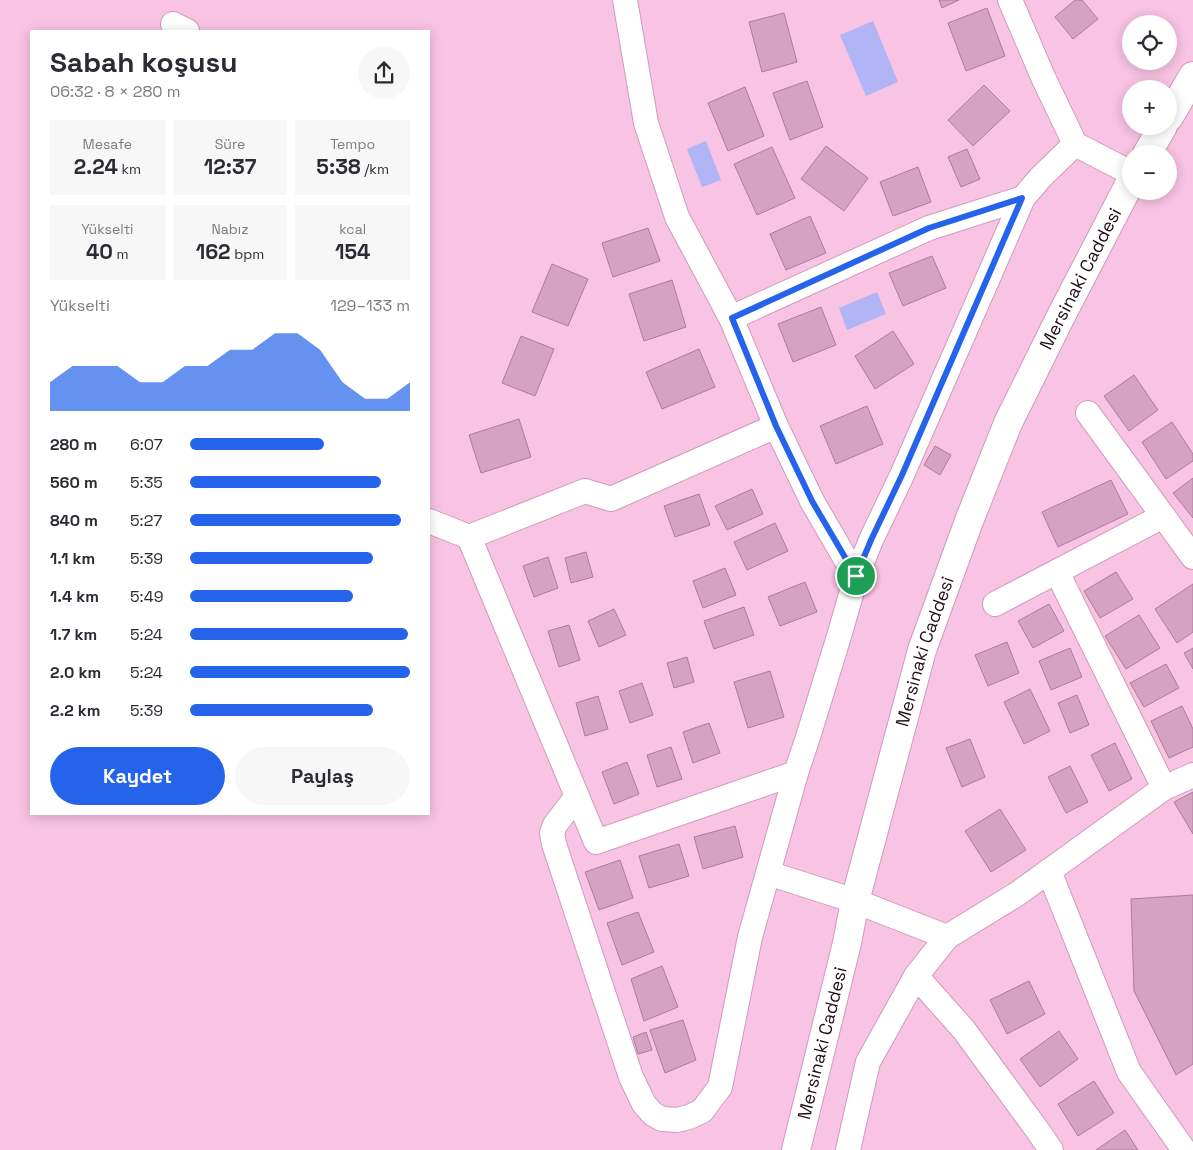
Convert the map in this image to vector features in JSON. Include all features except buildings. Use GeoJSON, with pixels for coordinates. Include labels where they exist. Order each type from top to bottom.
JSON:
{"type":"FeatureCollection","features":[{"type":"Feature","properties":{"kind":"street"},"geometry":{"type":"LineString","coordinates":[[625,0],[646,123],[677,217],[732,318],[776,426],[812,501],[856,576]]}},
{"type":"Feature","properties":{"kind":"street"},"geometry":{"type":"LineString","coordinates":[[1010,0],[1043,77],[1075,144],[1122,168]]}},
{"type":"Feature","properties":{"kind":"street"},"geometry":{"type":"LineString","coordinates":[[1177,103],[1193,76]]}},
{"type":"Feature","properties":{"kind":"street"},"geometry":{"type":"LineString","coordinates":[[578,796],[554,825],[552,833],[554,844],[631,1077],[644,1104],[654,1114],[662,1119],[677,1120],[689,1117],[702,1111],[720,1087],[750,937],[796,773],[826,681],[856,576],[902,475],[1022,198],[1075,144]]}},
{"type":"Feature","properties":{"kind":"street"},"geometry":{"type":"LineString","coordinates":[[732,318],[929,228],[1022,198]]}},
{"type":"Feature","properties":{"kind":"street","name":"Mersinaki Caddesi"},"geometry":{"type":"LineString","coordinates":[[796,1150],[855,901],[922,650],[969,521],[1008,423],[1122,198]]}},
{"type":"Feature","properties":{"kind":"street"},"geometry":{"type":"LineString","coordinates":[[1088,413],[1193,557]]}},
{"type":"Feature","properties":{"kind":"street"},"geometry":{"type":"LineString","coordinates":[[430,521],[469,537],[585,492],[611,499],[776,426]]}},
{"type":"Feature","properties":{"kind":"street"},"geometry":{"type":"LineString","coordinates":[[995,604],[1163,516]]}},
{"type":"Feature","properties":{"kind":"street"},"geometry":{"type":"LineString","coordinates":[[469,537],[596,842],[796,773]]}},
{"type":"Feature","properties":{"kind":"street"},"geometry":{"type":"LineString","coordinates":[[1057,572],[1164,788]]}},
{"type":"Feature","properties":{"kind":"street"},"geometry":{"type":"LineString","coordinates":[[848,1150],[868,1062],[916,976],[947,937],[1017,894],[1164,788],[1193,775]]}},
{"type":"Feature","properties":{"kind":"street"},"geometry":{"type":"LineString","coordinates":[[1049,871],[1129,1072],[1184,1150]]}},
{"type":"Feature","properties":{"kind":"street"},"geometry":{"type":"LineString","coordinates":[[768,873],[855,901],[947,937]]}},
{"type":"Feature","properties":{"kind":"street"},"geometry":{"type":"LineString","coordinates":[[916,976],[964,1030],[1051,1150]]}},
{"type":"Feature","properties":{"kind":"water"},"geometry":{"type":"Polygon","coordinates":[[[873,21],[898,82],[866,96],[840,35],[873,21]]]}},
{"type":"Feature","properties":{"kind":"water"},"geometry":{"type":"Polygon","coordinates":[[[706,141],[721,180],[702,187],[687,149],[706,141]]]}},
{"type":"Feature","properties":{"kind":"water"},"geometry":{"type":"Polygon","coordinates":[[[877,292],[886,314],[847,330],[839,308],[877,292]]]}},
{"type":"Feature","properties":{"kind":"route"},"geometry":{"type":"LineString","coordinates":[[1022,198],[902,475],[856,576],[812,501],[776,426],[732,318],[929,228],[1022,198]]}}]}
